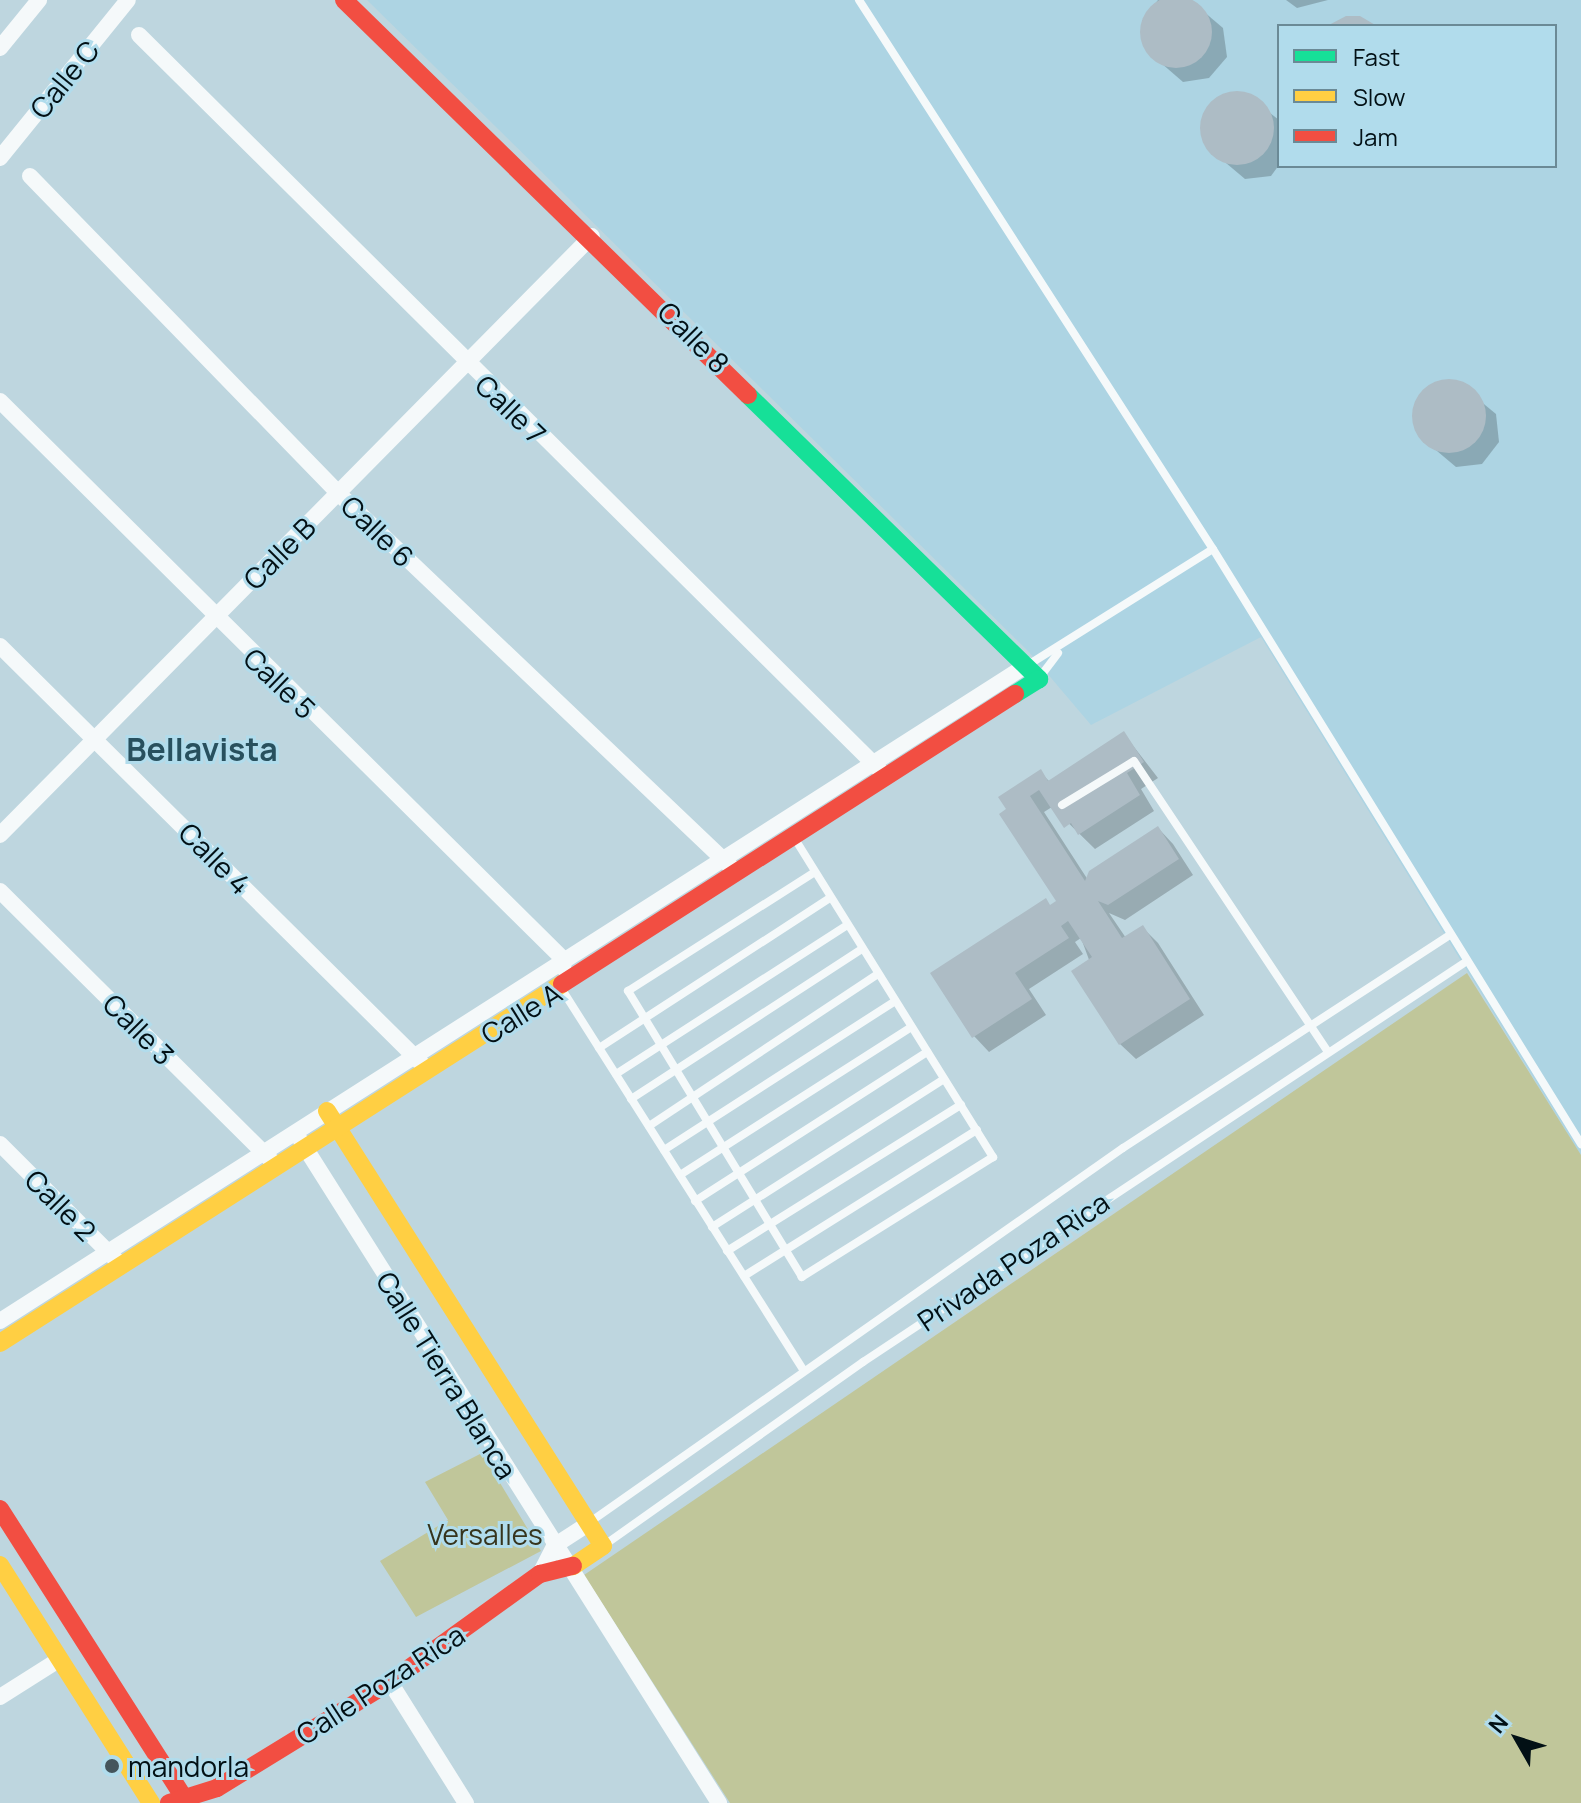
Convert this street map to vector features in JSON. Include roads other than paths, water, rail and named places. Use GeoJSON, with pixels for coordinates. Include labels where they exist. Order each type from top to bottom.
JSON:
{"type":"FeatureCollection","features":[{"type":"Feature","properties":{"kind":"street"},"geometry":{"type":"LineString","coordinates":[[0,48],[39,0]]}},
{"type":"Feature","properties":{"kind":"street","name":"Calle C"},"geometry":{"type":"LineString","coordinates":[[0,158],[128,0]]}},
{"type":"Feature","properties":{"kind":"street","name":"Calle 8"},"geometry":{"type":"LineString","coordinates":[[344,0],[592,236],[1033,672]]}},
{"type":"Feature","properties":{"kind":"street","name":"Calle 7"},"geometry":{"type":"LineString","coordinates":[[139,35],[465,365],[881,771]]}},
{"type":"Feature","properties":{"kind":"street","name":"Calle 6"},"geometry":{"type":"LineString","coordinates":[[30,176],[338,493],[738,874]]}},
{"type":"Feature","properties":{"kind":"street","name":"Calle B"},"geometry":{"type":"LineString","coordinates":[[0,835],[592,236]]}},
{"type":"Feature","properties":{"kind":"street","name":"Calle 5"},"geometry":{"type":"LineString","coordinates":[[0,401],[214,619],[564,960]]}},
{"type":"Feature","properties":{"kind":"street","name":"Calle 4"},"geometry":{"type":"LineString","coordinates":[[0,646],[429,1071]]}},
{"type":"Feature","properties":{"kind":"street","name":"Calle A"},"geometry":{"type":"LineString","coordinates":[[0,1321],[723,860],[789,829],[1033,672]]}},
{"type":"Feature","properties":{"kind":"street","name":"Calle A"},"geometry":{"type":"LineString","coordinates":[[0,1343],[738,874],[789,829]]}},
{"type":"Feature","properties":{"kind":"street","name":"Calle 3"},"geometry":{"type":"LineString","coordinates":[[0,891],[278,1167]]}},
{"type":"Feature","properties":{"kind":"street"},"geometry":{"type":"LineString","coordinates":[[561,988],[564,960]]}},
{"type":"Feature","properties":{"kind":"street","name":"Calle Tierra Blanca"},"geometry":{"type":"LineString","coordinates":[[327,1111],[603,1546]]}},
{"type":"Feature","properties":{"kind":"street","name":"Calle Tierra Blanca"},"geometry":{"type":"LineString","coordinates":[[296,1132],[568,1569],[719,1803]]}},
{"type":"Feature","properties":{"kind":"street","name":"Calle 2"},"geometry":{"type":"LineString","coordinates":[[0,1144],[123,1266]]}},
{"type":"Feature","properties":{"kind":"street"},"geometry":{"type":"LineString","coordinates":[[0,1509],[179,1800]]}},
{"type":"Feature","properties":{"kind":"street"},"geometry":{"type":"LineString","coordinates":[[554,1546],[588,1524]]}},
{"type":"Feature","properties":{"kind":"street","name":"Calle Poza Rica"},"geometry":{"type":"LineString","coordinates":[[540,1574],[554,1546]]}},
{"type":"Feature","properties":{"kind":"street","name":"Privada Poza Rica"},"geometry":{"type":"LineString","coordinates":[[568,1569],[603,1546]]}},
{"type":"Feature","properties":{"kind":"street"},"geometry":{"type":"LineString","coordinates":[[0,1565],[151,1803]]}},
{"type":"Feature","properties":{"kind":"street","name":"Calle Poza Rica"},"geometry":{"type":"LineString","coordinates":[[179,1800],[211,1795],[390,1682],[540,1574],[568,1569]]}},
{"type":"Feature","properties":{"kind":"street"},"geometry":{"type":"LineString","coordinates":[[0,1697],[60,1659]]}},
{"type":"Feature","properties":{"kind":"street"},"geometry":{"type":"LineString","coordinates":[[390,1682],[466,1803]]}},
{"type":"Feature","properties":{"kind":"lane"},"geometry":{"type":"LineString","coordinates":[[859,0],[1213,549],[1464,963],[1581,1144]]}},
{"type":"Feature","properties":{"kind":"lane"},"geometry":{"type":"LineString","coordinates":[[1033,672],[1213,549]]}},
{"type":"Feature","properties":{"kind":"lane"},"geometry":{"type":"LineString","coordinates":[[1033,672],[1059,652]]}},
{"type":"Feature","properties":{"kind":"lane"},"geometry":{"type":"LineString","coordinates":[[1062,805],[1134,761],[1328,1052]]}},
{"type":"Feature","properties":{"kind":"lane"},"geometry":{"type":"LineString","coordinates":[[789,829],[813,873],[993,1157],[802,1277],[628,991],[813,873]]}},
{"type":"Feature","properties":{"kind":"lane"},"geometry":{"type":"LineString","coordinates":[[599,1048],[830,898]]}},
{"type":"Feature","properties":{"kind":"lane"},"geometry":{"type":"LineString","coordinates":[[616,1074],[847,925]]}},
{"type":"Feature","properties":{"kind":"lane"},"geometry":{"type":"LineString","coordinates":[[588,1524],[803,1369],[1448,936]]}},
{"type":"Feature","properties":{"kind":"lane"},"geometry":{"type":"LineString","coordinates":[[631,1099],[862,949]]}},
{"type":"Feature","properties":{"kind":"lane","name":"Privada Poza Rica"},"geometry":{"type":"LineString","coordinates":[[603,1546],[1328,1052],[1464,963]]}},
{"type":"Feature","properties":{"kind":"lane"},"geometry":{"type":"LineString","coordinates":[[649,1126],[878,974]]}},
{"type":"Feature","properties":{"kind":"lane"},"geometry":{"type":"LineString","coordinates":[[561,988],[803,1369]]}},
{"type":"Feature","properties":{"kind":"lane"},"geometry":{"type":"LineString","coordinates":[[664,1150],[895,1001]]}},
{"type":"Feature","properties":{"kind":"lane"},"geometry":{"type":"LineString","coordinates":[[680,1175],[911,1027]]}},
{"type":"Feature","properties":{"kind":"lane"},"geometry":{"type":"LineString","coordinates":[[695,1201],[927,1052]]}},
{"type":"Feature","properties":{"kind":"lane"},"geometry":{"type":"LineString","coordinates":[[712,1227],[944,1079]]}},
{"type":"Feature","properties":{"kind":"lane"},"geometry":{"type":"LineString","coordinates":[[727,1251],[961,1105]]}},
{"type":"Feature","properties":{"kind":"lane"},"geometry":{"type":"LineString","coordinates":[[744,1276],[977,1130]]}},
{"type":"Feature","properties":{"kind":"place","name":"mandorla"},"geometry":{"type":"Point","coordinates":[112,1766]}},
{"type":"Feature","properties":{"kind":"district","name":"Bellavista"},"geometry":{"type":"Point","coordinates":[202,749]}},
{"type":"Feature","properties":{"kind":"park label","name":"Versalles"},"geometry":{"type":"Point","coordinates":[485,1534]}}]}
